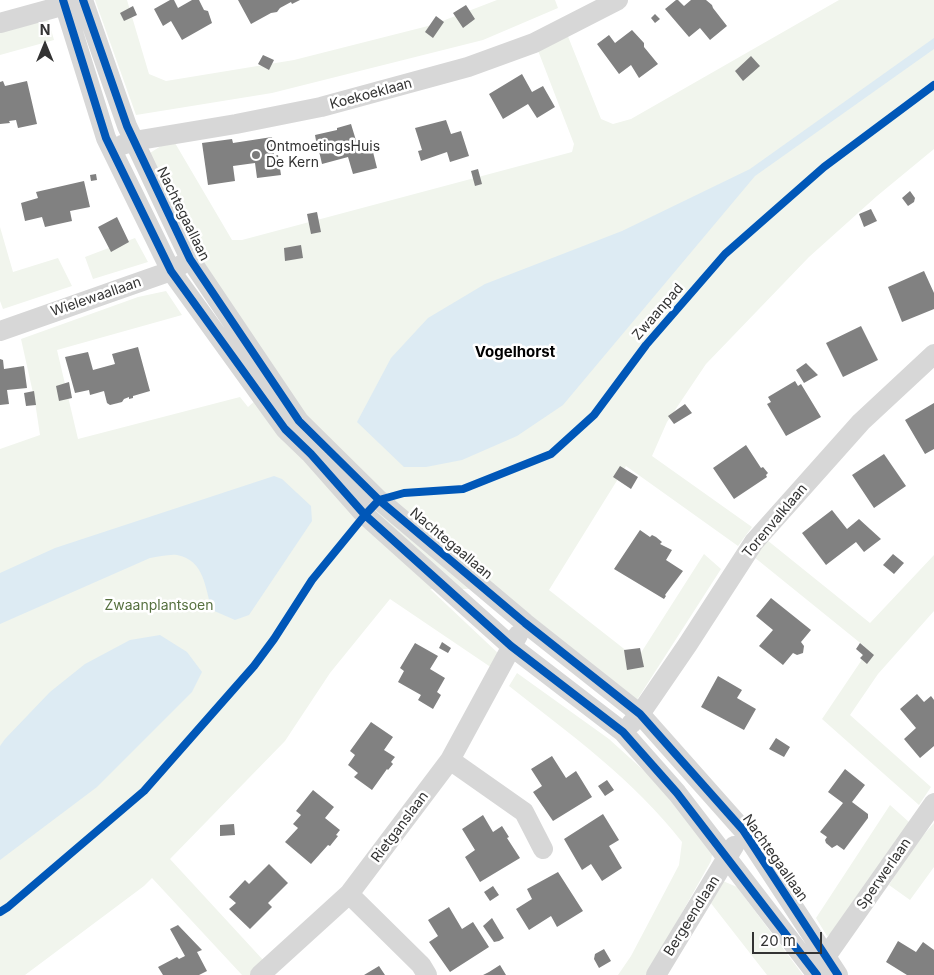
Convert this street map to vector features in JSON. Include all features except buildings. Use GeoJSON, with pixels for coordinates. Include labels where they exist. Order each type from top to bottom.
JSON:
{"type":"FeatureCollection","features":[{"type":"Feature","properties":{"kind":"street","name":"Koekoeklaan"},"geometry":{"type":"LineString","coordinates":[[111,149],[134,140],[236,124],[321,107],[450,72],[534,43],[618,0]]}},
{"type":"Feature","properties":{"kind":"street","name":"Nachtegaallaan"},"geometry":{"type":"LineString","coordinates":[[72,1],[190,259],[299,421],[379,500],[525,623],[640,714],[743,830],[819,966]]}},
{"type":"Feature","properties":{"kind":"street","name":"Nachtegaallaan"},"geometry":{"type":"LineString","coordinates":[[72,1],[106,138],[171,271],[286,429],[365,515],[510,646],[623,732],[677,792],[728,857],[819,966],[838,975]]}},
{"type":"Feature","properties":{"kind":"street"},"geometry":{"type":"LineString","coordinates":[[0,23],[72,1]]}},
{"type":"Feature","properties":{"kind":"street","name":"Wielewaallaan"},"geometry":{"type":"LineString","coordinates":[[0,331],[171,271],[190,259]]}},
{"type":"Feature","properties":{"kind":"street","name":"Torenvalklaan"},"geometry":{"type":"LineString","coordinates":[[623,732],[640,714],[754,542],[861,422],[934,354]]}},
{"type":"Feature","properties":{"kind":"street","name":"Rietganslaan"},"geometry":{"type":"LineString","coordinates":[[260,975],[349,894],[450,760],[510,646],[525,623]]}},
{"type":"Feature","properties":{"kind":"street"},"geometry":{"type":"LineString","coordinates":[[450,760],[524,812],[543,849]]}},
{"type":"Feature","properties":{"kind":"street","name":"Sperwerlaan"},"geometry":{"type":"LineString","coordinates":[[819,966],[934,803]]}},
{"type":"Feature","properties":{"kind":"street","name":"Bergeendlaan"},"geometry":{"type":"LineString","coordinates":[[656,975],[743,830]]}},
{"type":"Feature","properties":{"kind":"street"},"geometry":{"type":"LineString","coordinates":[[349,894],[421,965],[427,975]]}},
{"type":"Feature","properties":{"kind":"green space"},"geometry":{"type":"Polygon","coordinates":[[[95,0],[127,0],[149,74],[166,81],[294,60],[432,25],[497,0],[555,0],[558,8],[483,40],[272,93],[136,115],[95,0]]]}},
{"type":"Feature","properties":{"kind":"green space","name":"Zwaanplantsoen"},"geometry":{"type":"Polygon","coordinates":[[[839,0],[934,0],[934,149],[877,196],[809,257],[706,364],[667,422],[652,456],[752,527],[738,546],[626,466],[549,590],[637,659],[704,554],[721,569],[635,703],[496,589],[430,589],[500,655],[492,668],[390,599],[330,673],[285,741],[170,859],[264,961],[251,975],[242,975],[152,878],[144,886],[25,975],[0,975],[0,449],[40,435],[35,402],[21,339],[138,297],[166,291],[182,315],[57,350],[78,439],[240,397],[248,407],[280,379],[195,256],[150,153],[164,144],[175,143],[232,240],[242,240],[572,152],[574,144],[537,48],[567,34],[601,119],[613,124],[631,119],[839,0]]]}},
{"type":"Feature","properties":{"kind":"green space"},"geometry":{"type":"Polygon","coordinates":[[[48,19],[54,40],[0,55],[0,32],[48,19]]]}},
{"type":"Feature","properties":{"kind":"green space"},"geometry":{"type":"Polygon","coordinates":[[[0,227],[13,272],[58,258],[72,286],[3,309],[0,301],[0,227]]]}},
{"type":"Feature","properties":{"kind":"green space"},"geometry":{"type":"Polygon","coordinates":[[[135,238],[148,262],[93,279],[85,257],[135,238]]]}},
{"type":"Feature","properties":{"kind":"green space"},"geometry":{"type":"Polygon","coordinates":[[[767,540],[870,623],[934,555],[934,611],[878,674],[850,715],[931,787],[919,805],[822,719],[861,661],[864,646],[754,557],[767,540]]]}},
{"type":"Feature","properties":{"kind":"green space"},"geometry":{"type":"Polygon","coordinates":[[[517,673],[609,739],[652,778],[713,848],[711,861],[647,975],[618,975],[631,956],[679,865],[682,842],[663,819],[622,778],[578,740],[509,686],[517,673]]]}},
{"type":"Feature","properties":{"kind":"green space"},"geometry":{"type":"Polygon","coordinates":[[[890,805],[909,822],[836,932],[827,936],[816,918],[890,805]]]}},
{"type":"Feature","properties":{"kind":"green space"},"geometry":{"type":"Polygon","coordinates":[[[934,823],[934,867],[910,900],[889,885],[911,849],[934,823]]]}},
{"type":"Feature","properties":{"kind":"green space"},"geometry":{"type":"Polygon","coordinates":[[[723,881],[737,887],[803,975],[767,975],[710,902],[723,881]]]}},
{"type":"Feature","properties":{"kind":"shaded area"},"geometry":{"type":"Polygon","coordinates":[[[934,38],[934,49],[755,176],[563,405],[517,436],[462,460],[426,467],[404,467],[357,422],[391,358],[428,318],[485,284],[622,231],[750,169],[934,38]]]}},
{"type":"Feature","properties":{"kind":"shaded area"},"geometry":{"type":"Polygon","coordinates":[[[274,476],[282,479],[311,506],[312,521],[249,615],[235,620],[212,610],[199,569],[186,558],[171,555],[150,558],[0,624],[0,573],[55,548],[274,476]]]}},
{"type":"Feature","properties":{"kind":"shaded area"},"geometry":{"type":"Polygon","coordinates":[[[160,635],[187,652],[202,672],[192,692],[97,787],[0,860],[0,746],[50,692],[85,664],[130,640],[160,635]]]}},
{"type":"Feature","properties":{"kind":"cycle path"},"geometry":{"type":"LineString","coordinates":[[63,0],[106,138],[171,271],[285,429],[311,454],[365,515],[511,646],[623,732],[677,793],[817,975]]}},
{"type":"Feature","properties":{"kind":"cycle path"},"geometry":{"type":"LineString","coordinates":[[83,0],[127,126],[190,259],[299,421],[379,500],[525,623],[640,714],[743,830],[838,975]]}},
{"type":"Feature","properties":{"kind":"cycle path","name":"Zwaanpad"},"geometry":{"type":"LineString","coordinates":[[0,912],[144,791],[254,666],[312,580],[379,500],[404,493],[463,489],[551,454],[594,415],[646,345],[725,254],[824,167],[934,85]]}},
{"type":"Feature","properties":{"kind":"place","name":"OntmoetingsHuis De Kern"},"geometry":{"type":"Point","coordinates":[256,155]}},
{"type":"Feature","properties":{"kind":"district","name":"Vogelhorst"},"geometry":{"type":"Point","coordinates":[515,352]}}]}
